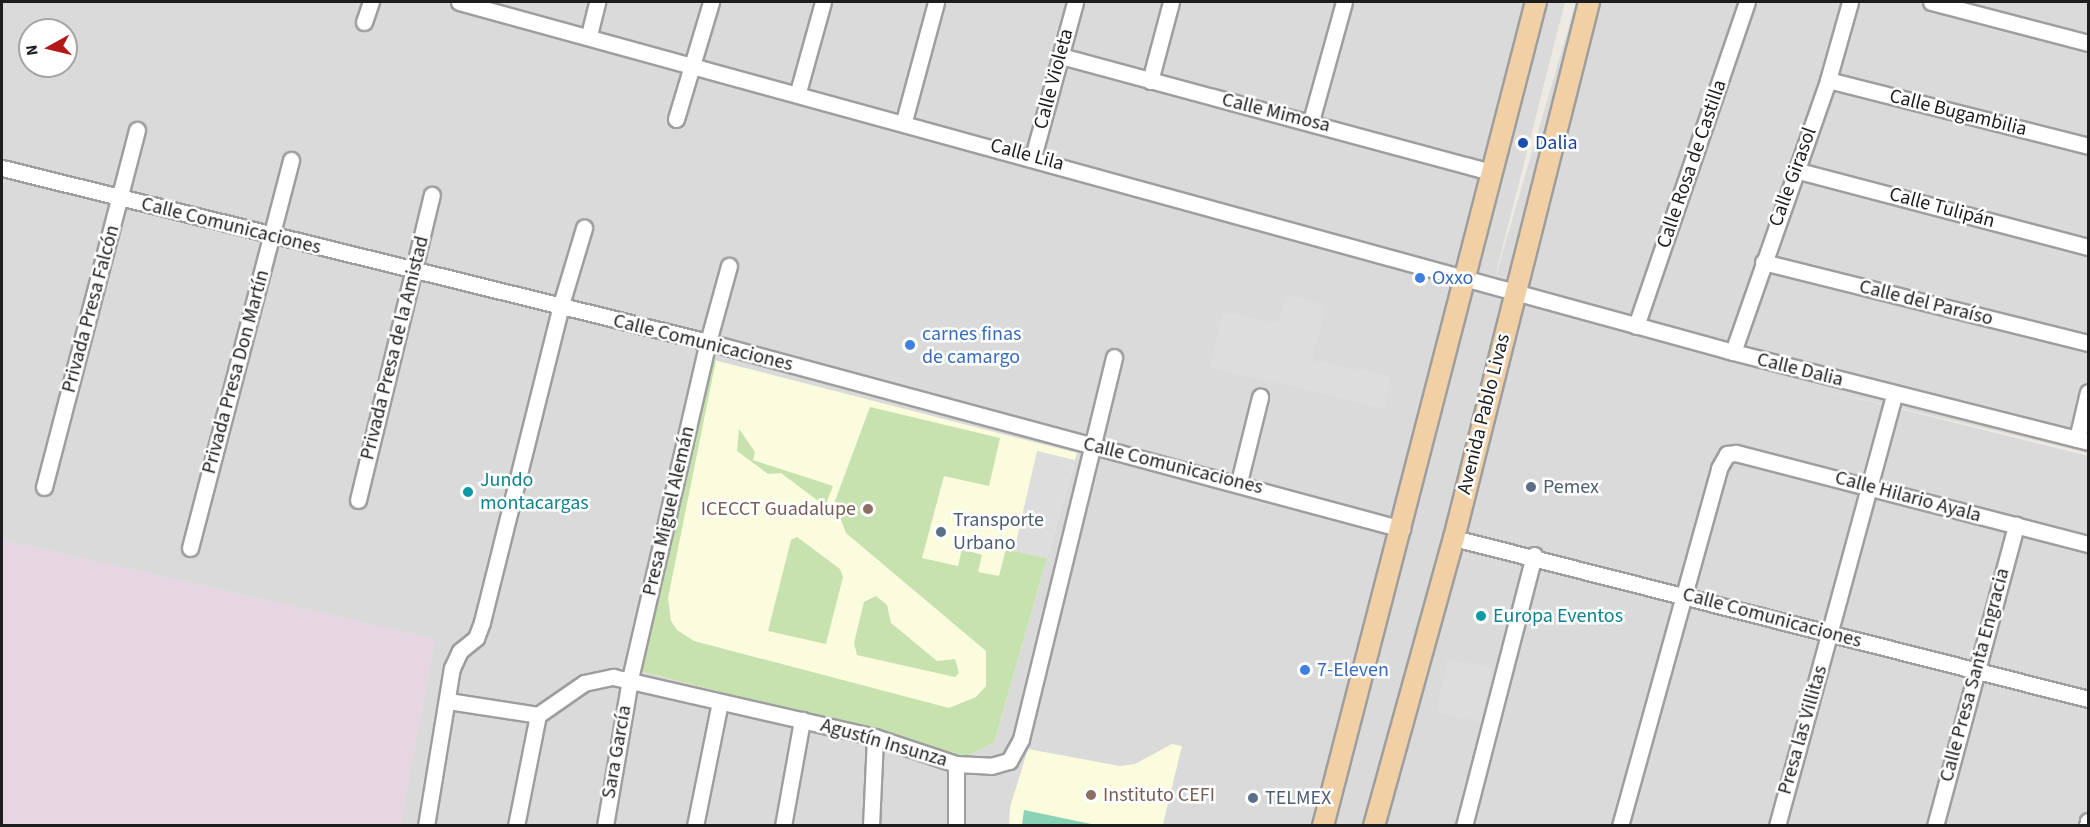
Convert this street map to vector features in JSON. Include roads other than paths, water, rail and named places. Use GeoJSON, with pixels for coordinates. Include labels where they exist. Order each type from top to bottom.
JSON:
{"type":"FeatureCollection","features":[{"type":"Feature","properties":{"kind":"main road"},"geometry":{"type":"LineString","coordinates":[[1323,825],[1402,528],[1490,172],[1536,2]]}},
{"type":"Feature","properties":{"kind":"main road","name":"Avenida Pablo Livas"},"geometry":{"type":"LineString","coordinates":[[1374,825],[1454,538],[1589,2]]}},
{"type":"Feature","properties":{"kind":"street"},"geometry":{"type":"LineString","coordinates":[[364,22],[371,2]]}},
{"type":"Feature","properties":{"kind":"street","name":"Calle Lila"},"geometry":{"type":"LineString","coordinates":[[459,2],[482,4],[1515,290]]}},
{"type":"Feature","properties":{"kind":"street"},"geometry":{"type":"LineString","coordinates":[[589,34],[597,2]]}},
{"type":"Feature","properties":{"kind":"street"},"geometry":{"type":"LineString","coordinates":[[676,118],[695,64],[711,2]]}},
{"type":"Feature","properties":{"kind":"street"},"geometry":{"type":"LineString","coordinates":[[798,92],[823,2]]}},
{"type":"Feature","properties":{"kind":"street"},"geometry":{"type":"LineString","coordinates":[[904,121],[936,2]]}},
{"type":"Feature","properties":{"kind":"street","name":"Calle Violeta"},"geometry":{"type":"LineString","coordinates":[[1033,157],[1075,2]]}},
{"type":"Feature","properties":{"kind":"street"},"geometry":{"type":"LineString","coordinates":[[1150,81],[1171,2]]}},
{"type":"Feature","properties":{"kind":"street"},"geometry":{"type":"LineString","coordinates":[[1311,121],[1344,2]]}},
{"type":"Feature","properties":{"kind":"street","name":"Calle Rosa de Castilla"},"geometry":{"type":"LineString","coordinates":[[1636,326],[1747,2]]}},
{"type":"Feature","properties":{"kind":"street","name":"Calle Girasol"},"geometry":{"type":"LineString","coordinates":[[1733,352],[1828,80],[1850,2]]}},
{"type":"Feature","properties":{"kind":"street"},"geometry":{"type":"LineString","coordinates":[[1931,2],[1950,4],[2088,43]]}},
{"type":"Feature","properties":{"kind":"street","name":"Calle Mimosa"},"geometry":{"type":"LineString","coordinates":[[1061,56],[1150,81],[1311,121],[1490,172]]}},
{"type":"Feature","properties":{"kind":"street","name":"Calle Bugambilia"},"geometry":{"type":"LineString","coordinates":[[1828,80],[2088,146]]}},
{"type":"Feature","properties":{"kind":"street","name":"Privada Presa Falcón"},"geometry":{"type":"LineString","coordinates":[[44,487],[136,130]]}},
{"type":"Feature","properties":{"kind":"street","name":"Privada Presa Don Martín"},"geometry":{"type":"LineString","coordinates":[[190,548],[291,160]]}},
{"type":"Feature","properties":{"kind":"street","name":"Calle Comunicaciones"},"geometry":{"type":"LineString","coordinates":[[2,168],[560,308],[708,342],[1092,446],[1239,482],[1402,528]]}},
{"type":"Feature","properties":{"kind":"street","name":"Calle Tulipán"},"geometry":{"type":"LineString","coordinates":[[1795,170],[2088,247]]}},
{"type":"Feature","properties":{"kind":"street","name":"Privada Presa de la Amistad"},"geometry":{"type":"LineString","coordinates":[[358,500],[432,195]]}},
{"type":"Feature","properties":{"kind":"street"},"geometry":{"type":"LineString","coordinates":[[426,825],[455,659],[477,638],[482,622],[560,308],[584,228]]}},
{"type":"Feature","properties":{"kind":"street","name":"Calle del Paraíso"},"geometry":{"type":"LineString","coordinates":[[1763,262],[2088,343]]}},
{"type":"Feature","properties":{"kind":"street","name":"Presa Miguel Alemán"},"geometry":{"type":"LineString","coordinates":[[630,679],[708,342],[729,266]]}},
{"type":"Feature","properties":{"kind":"street","name":"Calle Dalia"},"geometry":{"type":"LineString","coordinates":[[1515,290],[1733,352],[2083,440]]}},
{"type":"Feature","properties":{"kind":"street","name":"Agustín Insunza"},"geometry":{"type":"LineString","coordinates":[[538,715],[584,683],[603,677],[630,679],[875,737],[956,764],[999,765],[1016,753],[1114,357]]}},
{"type":"Feature","properties":{"kind":"street"},"geometry":{"type":"LineString","coordinates":[[2083,440],[2088,392]]}},
{"type":"Feature","properties":{"kind":"street","name":"Presa las Villitas"},"geometry":{"type":"LineString","coordinates":[[1777,825],[1871,488],[1894,394]]}},
{"type":"Feature","properties":{"kind":"street"},"geometry":{"type":"LineString","coordinates":[[1239,482],[1260,397]]}},
{"type":"Feature","properties":{"kind":"street","name":"Calle Hilario Ayala"},"geometry":{"type":"LineString","coordinates":[[1687,596],[1719,468],[1727,454],[1736,453],[2088,544]]}},
{"type":"Feature","properties":{"kind":"street","name":"Calle Presa Santa Engracia"},"geometry":{"type":"LineString","coordinates":[[1935,825],[1975,669],[2016,525]]}},
{"type":"Feature","properties":{"kind":"street","name":"Calle Comunicaciones"},"geometry":{"type":"LineString","coordinates":[[1454,538],[1533,555],[1830,634],[2088,699]]}},
{"type":"Feature","properties":{"kind":"street"},"geometry":{"type":"LineString","coordinates":[[1464,825],[1533,555]]}},
{"type":"Feature","properties":{"kind":"street"},"geometry":{"type":"LineString","coordinates":[[1620,825],[1687,596]]}},
{"type":"Feature","properties":{"kind":"street","name":"Sara García"},"geometry":{"type":"LineString","coordinates":[[604,825],[630,679]]}},
{"type":"Feature","properties":{"kind":"street"},"geometry":{"type":"LineString","coordinates":[[448,701],[538,715],[516,825]]}},
{"type":"Feature","properties":{"kind":"street"},"geometry":{"type":"LineString","coordinates":[[695,825],[720,702]]}},
{"type":"Feature","properties":{"kind":"street"},"geometry":{"type":"LineString","coordinates":[[783,825],[802,720]]}},
{"type":"Feature","properties":{"kind":"street"},"geometry":{"type":"LineString","coordinates":[[871,825],[875,737]]}},
{"type":"Feature","properties":{"kind":"street"},"geometry":{"type":"LineString","coordinates":[[956,764],[956,825]]}},
{"type":"Feature","properties":{"kind":"street"},"geometry":{"type":"LineString","coordinates":[[2087,825],[2088,821]]}},
{"type":"Feature","properties":{"kind":"place","name":"Dalia"},"geometry":{"type":"Point","coordinates":[1523,143]}},
{"type":"Feature","properties":{"kind":"place","name":"Oxxo"},"geometry":{"type":"Point","coordinates":[1420,278]}},
{"type":"Feature","properties":{"kind":"place","name":"carnes finas de camargo"},"geometry":{"type":"Point","coordinates":[910,345]}},
{"type":"Feature","properties":{"kind":"place","name":"Pemex"},"geometry":{"type":"Point","coordinates":[1531,487]}},
{"type":"Feature","properties":{"kind":"place","name":"Jundo montacargas"},"geometry":{"type":"Point","coordinates":[468,492]}},
{"type":"Feature","properties":{"kind":"place","name":"ICECCT Guadalupe"},"geometry":{"type":"Point","coordinates":[868,509]}},
{"type":"Feature","properties":{"kind":"place","name":"Transporte Urbano"},"geometry":{"type":"Point","coordinates":[941,532]}},
{"type":"Feature","properties":{"kind":"place","name":"Europa Eventos"},"geometry":{"type":"Point","coordinates":[1481,616]}},
{"type":"Feature","properties":{"kind":"place","name":"7-Eleven"},"geometry":{"type":"Point","coordinates":[1305,670]}},
{"type":"Feature","properties":{"kind":"place","name":"Instituto CEFI"},"geometry":{"type":"Point","coordinates":[1091,795]}},
{"type":"Feature","properties":{"kind":"place","name":"TELMEX"},"geometry":{"type":"Point","coordinates":[1253,798]}}]}
